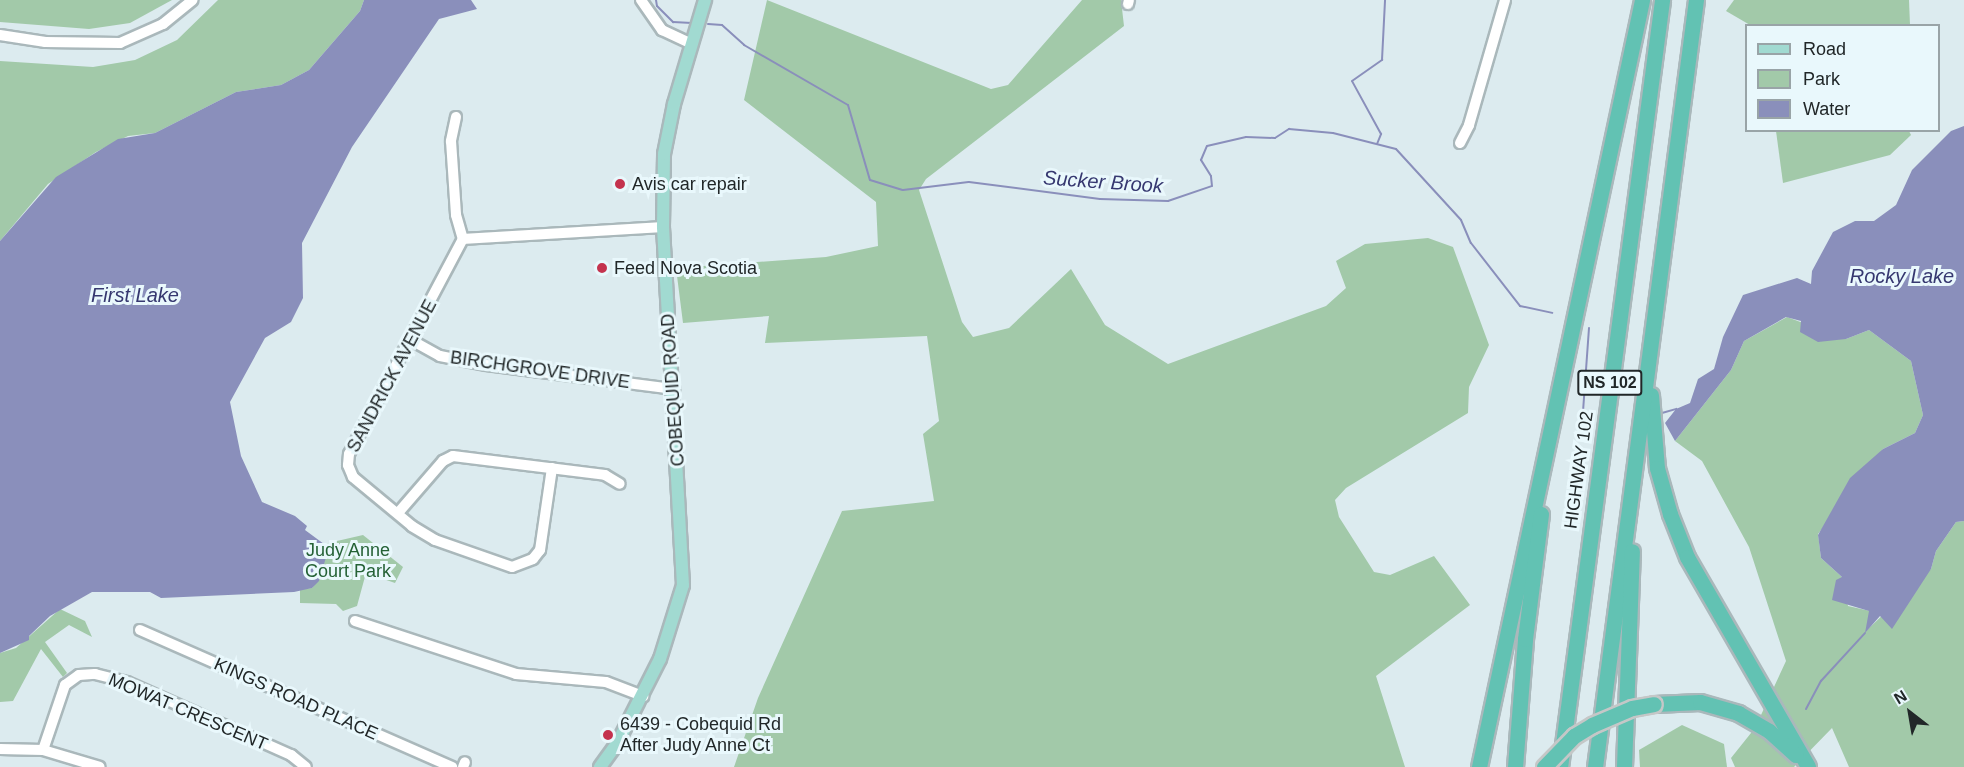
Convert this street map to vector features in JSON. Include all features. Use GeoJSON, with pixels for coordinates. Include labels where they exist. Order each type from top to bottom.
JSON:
{"type":"FeatureCollection","features":[{"type":"Feature","properties":{"kind":"highway"},"geometry":{"type":"LineString","coordinates":[[1479,767],[1642,0]]}},
{"type":"Feature","properties":{"kind":"highway","name":"HIGHWAY 102"},"geometry":{"type":"LineString","coordinates":[[1560,767],[1662,0]]}},
{"type":"Feature","properties":{"kind":"highway","name":"NS 102"},"geometry":{"type":"LineString","coordinates":[[1595,767],[1696,0]]}},
{"type":"Feature","properties":{"kind":"highway"},"geometry":{"type":"LineString","coordinates":[[1650,350],[1653,434],[1670,514],[1716,611],[1807,766]]}},
{"type":"Feature","properties":{"kind":"highway"},"geometry":{"type":"LineString","coordinates":[[1515,767],[1525,639],[1555,401]]}},
{"type":"Feature","properties":{"kind":"highway"},"geometry":{"type":"LineString","coordinates":[[1624,767],[1636,452]]}},
{"type":"Feature","properties":{"kind":"highway"},"geometry":{"type":"LineString","coordinates":[[1544,767],[1574,736],[1592,725],[1632,708],[1654,704],[1700,702],[1738,713],[1769,731],[1807,766]]}},
{"type":"Feature","properties":{"kind":"main road","name":"COBEQUID ROAD"},"geometry":{"type":"LineString","coordinates":[[600,767],[643,696],[669,635],[683,585],[674,389],[663,227],[664,154],[705,0]]}},
{"type":"Feature","properties":{"kind":"street"},"geometry":{"type":"LineString","coordinates":[[0,35],[45,42],[120,43],[163,24],[193,0]]}},
{"type":"Feature","properties":{"kind":"street"},"geometry":{"type":"LineString","coordinates":[[641,0],[662,30],[692,44]]}},
{"type":"Feature","properties":{"kind":"street"},"geometry":{"type":"LineString","coordinates":[[1460,143],[1469,126],[1505,0]]}},
{"type":"Feature","properties":{"kind":"street"},"geometry":{"type":"LineString","coordinates":[[456,117],[451,141],[456,215],[467,238],[663,227]]}},
{"type":"Feature","properties":{"kind":"street","name":"SANDRICK AVENUE"},"geometry":{"type":"LineString","coordinates":[[467,238],[348,459],[353,477],[435,540],[501,566],[523,565],[533,559],[543,542],[552,468]]}},
{"type":"Feature","properties":{"kind":"street","name":"BIRCHGROVE DRIVE"},"geometry":{"type":"LineString","coordinates":[[411,340],[440,356],[486,365],[674,389]]}},
{"type":"Feature","properties":{"kind":"street"},"geometry":{"type":"LineString","coordinates":[[398,513],[443,461],[453,456],[605,475],[620,484]]}},
{"type":"Feature","properties":{"kind":"street"},"geometry":{"type":"LineString","coordinates":[[355,621],[516,674],[606,682],[643,696]]}},
{"type":"Feature","properties":{"kind":"street","name":"KINGS ROAD PLACE"},"geometry":{"type":"LineString","coordinates":[[140,630],[452,767]]}},
{"type":"Feature","properties":{"kind":"street","name":"MOWAT CRESCENT"},"geometry":{"type":"LineString","coordinates":[[44,750],[65,686],[79,675],[95,674],[138,687],[291,755],[306,767]]}},
{"type":"Feature","properties":{"kind":"street"},"geometry":{"type":"LineString","coordinates":[[0,749],[44,750],[100,767]]}},
{"type":"Feature","properties":{"kind":"green space"},"geometry":{"type":"Polygon","coordinates":[[[0,0],[172,0],[130,23],[89,29],[0,22],[0,0]]]}},
{"type":"Feature","properties":{"kind":"green space"},"geometry":{"type":"Polygon","coordinates":[[[218,0],[364,0],[360,11],[309,70],[281,85],[236,92],[155,133],[128,136],[96,152],[48,184],[0,241],[0,61],[93,67],[135,60],[177,40],[218,0]]]}},
{"type":"Feature","properties":{"kind":"green space"},"geometry":{"type":"Polygon","coordinates":[[[767,0],[991,89],[1008,85],[1082,0],[1121,0],[1124,26],[926,179],[919,190],[962,322],[973,337],[1009,328],[1071,269],[1105,325],[1168,364],[1326,306],[1346,288],[1336,261],[1365,244],[1428,238],[1453,247],[1489,345],[1469,387],[1468,413],[1346,488],[1335,500],[1339,517],[1374,572],[1390,575],[1434,556],[1470,605],[1376,676],[1405,767],[734,767],[758,698],[842,511],[934,501],[923,434],[939,421],[927,336],[765,343],[769,316],[683,323],[676,268],[826,257],[878,246],[876,202],[744,100],[767,0]]]}},
{"type":"Feature","properties":{"kind":"green space"},"geometry":{"type":"Polygon","coordinates":[[[1734,0],[1909,0],[1910,24],[1748,24],[1726,11],[1734,0]]]}},
{"type":"Feature","properties":{"kind":"green space"},"geometry":{"type":"Polygon","coordinates":[[[1776,132],[1910,132],[1911,135],[1890,155],[1783,183],[1776,132]]]}},
{"type":"Feature","properties":{"kind":"green space"},"geometry":{"type":"Polygon","coordinates":[[[1787,317],[1846,339],[1869,330],[1911,361],[1923,415],[1915,433],[1883,449],[1818,534],[1821,558],[1842,577],[1848,606],[1870,611],[1866,631],[1931,569],[1936,551],[1956,522],[1964,521],[1964,767],[1849,767],[1832,728],[1794,767],[1735,767],[1731,758],[1755,728],[1786,661],[1749,547],[1702,461],[1675,441],[1731,370],[1744,341],[1787,317]]]}},
{"type":"Feature","properties":{"kind":"green space","name":"Judy Anne Court Park"},"geometry":{"type":"Polygon","coordinates":[[[363,535],[403,567],[395,583],[366,573],[357,606],[343,611],[336,604],[300,603],[300,589],[312,588],[320,578],[324,544],[363,535]]]}},
{"type":"Feature","properties":{"kind":"green space"},"geometry":{"type":"Polygon","coordinates":[[[60,609],[85,621],[92,637],[69,625],[45,642],[67,673],[63,677],[41,649],[13,701],[0,702],[0,653],[16,648],[60,609]]]}},
{"type":"Feature","properties":{"kind":"green space"},"geometry":{"type":"Polygon","coordinates":[[[1682,725],[1724,744],[1727,767],[1640,767],[1639,750],[1682,725]]]}},
{"type":"Feature","properties":{"kind":"water","name":"First Lake"},"geometry":{"type":"Polygon","coordinates":[[[364,0],[471,0],[477,9],[439,19],[352,147],[302,243],[303,298],[291,322],[265,338],[230,402],[241,456],[262,502],[295,516],[307,526],[305,530],[324,544],[327,554],[319,581],[312,588],[294,592],[161,598],[150,592],[92,592],[50,616],[29,636],[29,640],[0,653],[0,241],[56,177],[118,139],[155,133],[236,92],[281,85],[309,70],[360,11],[364,0]]]}},
{"type":"Feature","properties":{"kind":"water","name":"Rocky Lake"},"geometry":{"type":"Polygon","coordinates":[[[1964,126],[1964,521],[1956,522],[1936,551],[1931,569],[1892,629],[1880,616],[1865,633],[1869,611],[1832,600],[1836,580],[1842,577],[1821,558],[1818,535],[1850,478],[1883,449],[1915,433],[1923,415],[1911,361],[1869,330],[1846,339],[1818,342],[1800,332],[1801,321],[1786,317],[1744,341],[1731,370],[1675,441],[1665,423],[1676,409],[1690,403],[1698,379],[1714,369],[1723,337],[1743,295],[1797,278],[1811,284],[1812,271],[1833,232],[1855,221],[1874,221],[1896,205],[1912,170],[1951,131],[1964,126]]]}},
{"type":"Feature","properties":{"kind":"waterway","name":"Sucker Brook"},"geometry":{"type":"LineString","coordinates":[[656,0],[657,6],[673,22],[692,23]]}},
{"type":"Feature","properties":{"kind":"waterway"},"geometry":{"type":"LineString","coordinates":[[1377,144],[1381,134],[1352,81],[1382,60],[1385,0]]}},
{"type":"Feature","properties":{"kind":"waterway","name":"Sucker Brook"},"geometry":{"type":"LineString","coordinates":[[708,24],[722,25],[744,45],[848,105],[870,180],[903,190],[969,182],[1100,199],[1168,201],[1212,186],[1211,176],[1201,160],[1207,146],[1246,137],[1275,138],[1289,129],[1333,133],[1396,149],[1461,220],[1471,243],[1520,306],[1552,313]]}},
{"type":"Feature","properties":{"kind":"waterway","name":"Sucker Brook"},"geometry":{"type":"LineString","coordinates":[[1589,328],[1583,412],[1586,419],[1593,417]]}},
{"type":"Feature","properties":{"kind":"waterway","name":"Sucker Brook"},"geometry":{"type":"LineString","coordinates":[[1662,413],[1676,409]]}},
{"type":"Feature","properties":{"kind":"waterway"},"geometry":{"type":"LineString","coordinates":[[1806,709],[1821,681],[1865,633]]}},
{"type":"Feature","properties":{"kind":"place","name":"Avis car repair"},"geometry":{"type":"Point","coordinates":[620,184]}},
{"type":"Feature","properties":{"kind":"place","name":"Feed Nova Scotia"},"geometry":{"type":"Point","coordinates":[602,268]}},
{"type":"Feature","properties":{"kind":"place","name":"6439 - Cobequid Rd After Judy Anne Ct"},"geometry":{"type":"Point","coordinates":[608,735]}}]}
